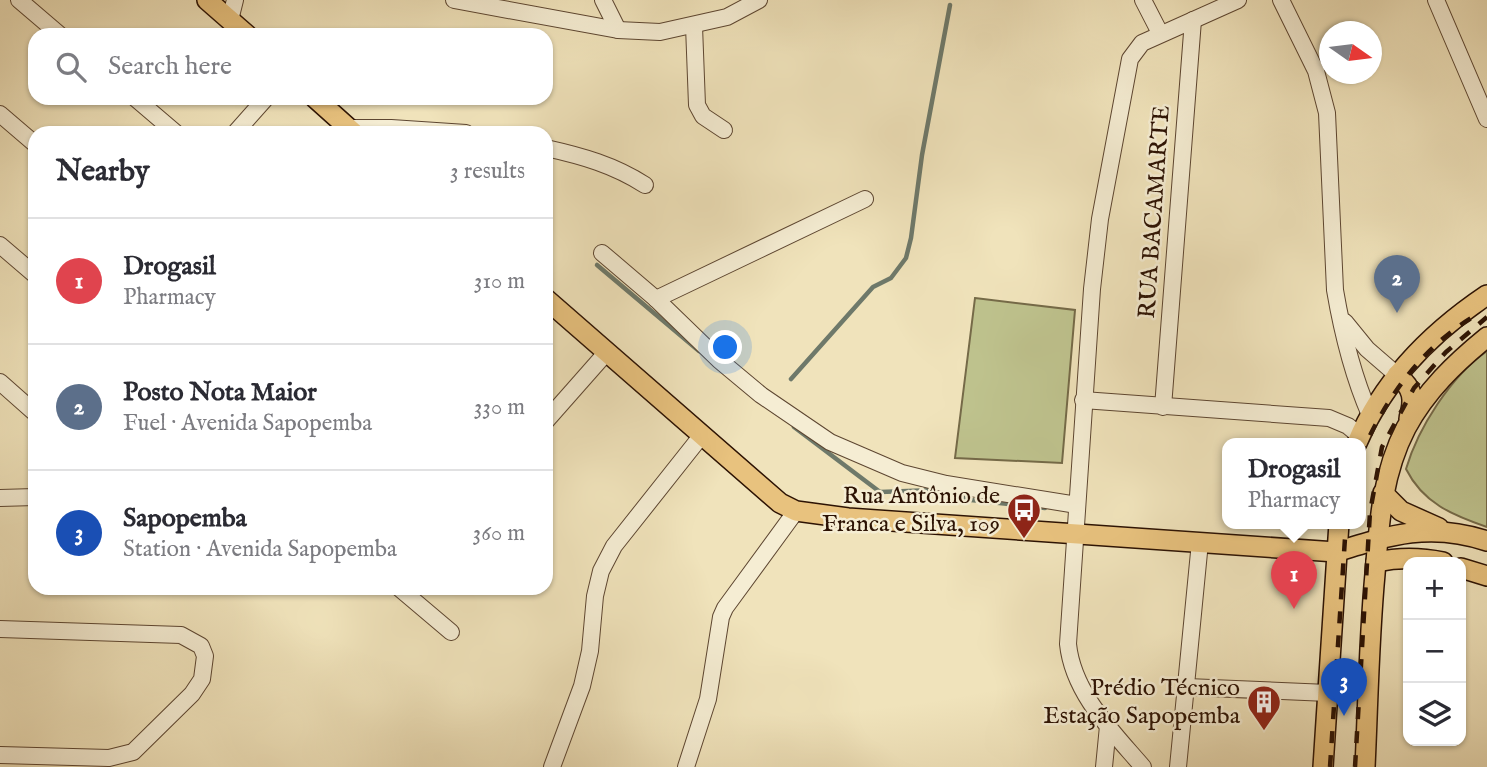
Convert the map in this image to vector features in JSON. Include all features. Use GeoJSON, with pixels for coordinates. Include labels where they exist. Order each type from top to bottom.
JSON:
{"type":"FeatureCollection","features":[{"type":"Feature","properties":{"kind":"main road"},"geometry":{"type":"LineString","coordinates":[[207,0],[239,28]]}},
{"type":"Feature","properties":{"kind":"main road"},"geometry":{"type":"LineString","coordinates":[[323,105],[346,126]]}},
{"type":"Feature","properties":{"kind":"main road"},"geometry":{"type":"LineString","coordinates":[[1358,438],[1370,415],[1397,375],[1456,316],[1487,295]]}},
{"type":"Feature","properties":{"kind":"main road"},"geometry":{"type":"LineString","coordinates":[[553,305],[780,503],[796,511],[848,518],[1336,552],[1399,533],[1447,532]]}},
{"type":"Feature","properties":{"kind":"main road"},"geometry":{"type":"LineString","coordinates":[[1365,767],[1376,562],[1383,493],[1395,451],[1433,387],[1462,357],[1487,337]]}},
{"type":"Feature","properties":{"kind":"main road"},"geometry":{"type":"LineString","coordinates":[[1397,375],[1409,387],[1414,400],[1406,429]]}},
{"type":"Feature","properties":{"kind":"main road"},"geometry":{"type":"LineString","coordinates":[[1383,493],[1401,511],[1447,532],[1487,541]]}},
{"type":"Feature","properties":{"kind":"main road"},"geometry":{"type":"LineString","coordinates":[[1323,767],[1338,529]]}},
{"type":"Feature","properties":{"kind":"main road"},"geometry":{"type":"LineString","coordinates":[[1376,562],[1403,558]]}},
{"type":"Feature","properties":{"kind":"main road"},"geometry":{"type":"LineString","coordinates":[[1466,570],[1487,576]]}},
{"type":"Feature","properties":{"kind":"street"},"geometry":{"type":"LineString","coordinates":[[19,0],[52,28]]}},
{"type":"Feature","properties":{"kind":"street"},"geometry":{"type":"LineString","coordinates":[[230,20],[235,0]]}},
{"type":"Feature","properties":{"kind":"street"},"geometry":{"type":"LineString","coordinates":[[454,0],[618,30],[660,32],[727,17],[759,0]]}},
{"type":"Feature","properties":{"kind":"street"},"geometry":{"type":"LineString","coordinates":[[603,0],[618,30]]}},
{"type":"Feature","properties":{"kind":"street"},"geometry":{"type":"LineString","coordinates":[[1143,0],[1160,33]]}},
{"type":"Feature","properties":{"kind":"street"},"geometry":{"type":"LineString","coordinates":[[1143,767],[1108,726],[1073,671],[1068,644],[1083,400],[1101,219],[1130,58],[1142,43],[1160,33],[1238,0]]}},
{"type":"Feature","properties":{"kind":"street"},"geometry":{"type":"LineString","coordinates":[[1281,0],[1316,71],[1327,113],[1335,290],[1339,315],[1370,415]]}},
{"type":"Feature","properties":{"kind":"street"},"geometry":{"type":"LineString","coordinates":[[1436,0],[1487,119]]}},
{"type":"Feature","properties":{"kind":"street","name":"RUA BACAMARTE"},"geometry":{"type":"LineString","coordinates":[[1163,407],[1193,20]]}},
{"type":"Feature","properties":{"kind":"street"},"geometry":{"type":"LineString","coordinates":[[694,26],[697,105],[703,116],[724,130]]}},
{"type":"Feature","properties":{"kind":"street"},"geometry":{"type":"LineString","coordinates":[[143,105],[168,126]]}},
{"type":"Feature","properties":{"kind":"street"},"geometry":{"type":"LineString","coordinates":[[241,126],[260,105]]}},
{"type":"Feature","properties":{"kind":"street"},"geometry":{"type":"LineString","coordinates":[[0,114],[28,138]]}},
{"type":"Feature","properties":{"kind":"street"},"geometry":{"type":"LineString","coordinates":[[553,150],[614,167],[645,185]]}},
{"type":"Feature","properties":{"kind":"street"},"geometry":{"type":"LineString","coordinates":[[656,299],[865,200]]}},
{"type":"Feature","properties":{"kind":"street"},"geometry":{"type":"LineString","coordinates":[[0,245],[28,269]]}},
{"type":"Feature","properties":{"kind":"street"},"geometry":{"type":"LineString","coordinates":[[602,253],[761,395],[830,442],[902,473],[946,484],[1077,505]]}},
{"type":"Feature","properties":{"kind":"street"},"geometry":{"type":"LineString","coordinates":[[1339,315],[1367,349],[1397,375]]}},
{"type":"Feature","properties":{"kind":"street"},"geometry":{"type":"LineString","coordinates":[[553,413],[606,353]]}},
{"type":"Feature","properties":{"kind":"street"},"geometry":{"type":"LineString","coordinates":[[0,382],[28,407]]}},
{"type":"Feature","properties":{"kind":"street"},"geometry":{"type":"LineString","coordinates":[[1083,400],[1329,418],[1348,426],[1357,438]]}},
{"type":"Feature","properties":{"kind":"street"},"geometry":{"type":"LineString","coordinates":[[552,767],[582,686],[590,651],[595,596],[601,571],[614,546],[702,435]]}},
{"type":"Feature","properties":{"kind":"street"},"geometry":{"type":"LineString","coordinates":[[0,498],[28,497]]}},
{"type":"Feature","properties":{"kind":"street"},"geometry":{"type":"LineString","coordinates":[[686,767],[708,699],[721,617],[796,511]]}},
{"type":"Feature","properties":{"kind":"street"},"geometry":{"type":"LineString","coordinates":[[1178,767],[1200,542]]}},
{"type":"Feature","properties":{"kind":"street"},"geometry":{"type":"LineString","coordinates":[[407,595],[451,632]]}},
{"type":"Feature","properties":{"kind":"street"},"geometry":{"type":"LineString","coordinates":[[0,629],[181,635],[201,646],[205,656],[202,678],[192,694],[133,752],[109,758],[0,755]]}},
{"type":"Feature","properties":{"kind":"street"},"geometry":{"type":"LineString","coordinates":[[1187,687],[1328,693]]}},
{"type":"Feature","properties":{"kind":"street"},"geometry":{"type":"LineString","coordinates":[[1104,767],[1108,726]]}},
{"type":"Feature","properties":{"kind":"green space"},"geometry":{"type":"Polygon","coordinates":[[[975,298],[1075,310],[1062,463],[955,458],[975,298]]]}},
{"type":"Feature","properties":{"kind":"green space"},"geometry":{"type":"Polygon","coordinates":[[[1487,351],[1487,527],[1462,518],[1430,499],[1406,469],[1427,420],[1461,374],[1487,351]]]}},
{"type":"Feature","properties":{"kind":"waterway"},"geometry":{"type":"LineString","coordinates":[[791,379],[873,287],[891,278],[906,258],[950,5]]}},
{"type":"Feature","properties":{"kind":"waterway"},"geometry":{"type":"LineString","coordinates":[[597,265],[699,351]]}},
{"type":"Feature","properties":{"kind":"waterway"},"geometry":{"type":"LineString","coordinates":[[794,427],[880,492],[935,490],[971,500],[1045,508]]}},
{"type":"Feature","properties":{"kind":"railway"},"geometry":{"type":"LineString","coordinates":[[1366,444],[1381,415],[1407,376],[1439,342],[1478,314]]}},
{"type":"Feature","properties":{"kind":"railway"},"geometry":{"type":"LineString","coordinates":[[1355,767],[1370,512],[1382,447],[1414,388],[1446,352],[1487,317]]}},
{"type":"Feature","properties":{"kind":"railway"},"geometry":{"type":"LineString","coordinates":[[1330,767],[1346,529]]}},
{"type":"Feature","properties":{"kind":"place","name":"Posto Nota Maior"},"geometry":{"type":"Point","coordinates":[1397,313]}},
{"type":"Feature","properties":{"kind":"place","name":"Rua Antônio de Franca e Silva, 109"},"geometry":{"type":"Point","coordinates":[1024,540]}},
{"type":"Feature","properties":{"kind":"place","name":"Drogasil"},"geometry":{"type":"Point","coordinates":[1294,609]}},
{"type":"Feature","properties":{"kind":"place","name":"Sapopemba"},"geometry":{"type":"Point","coordinates":[1344,716]}},
{"type":"Feature","properties":{"kind":"place","name":"Prédio Técnico Estação Sapopemba"},"geometry":{"type":"Point","coordinates":[1264,732]}}]}
